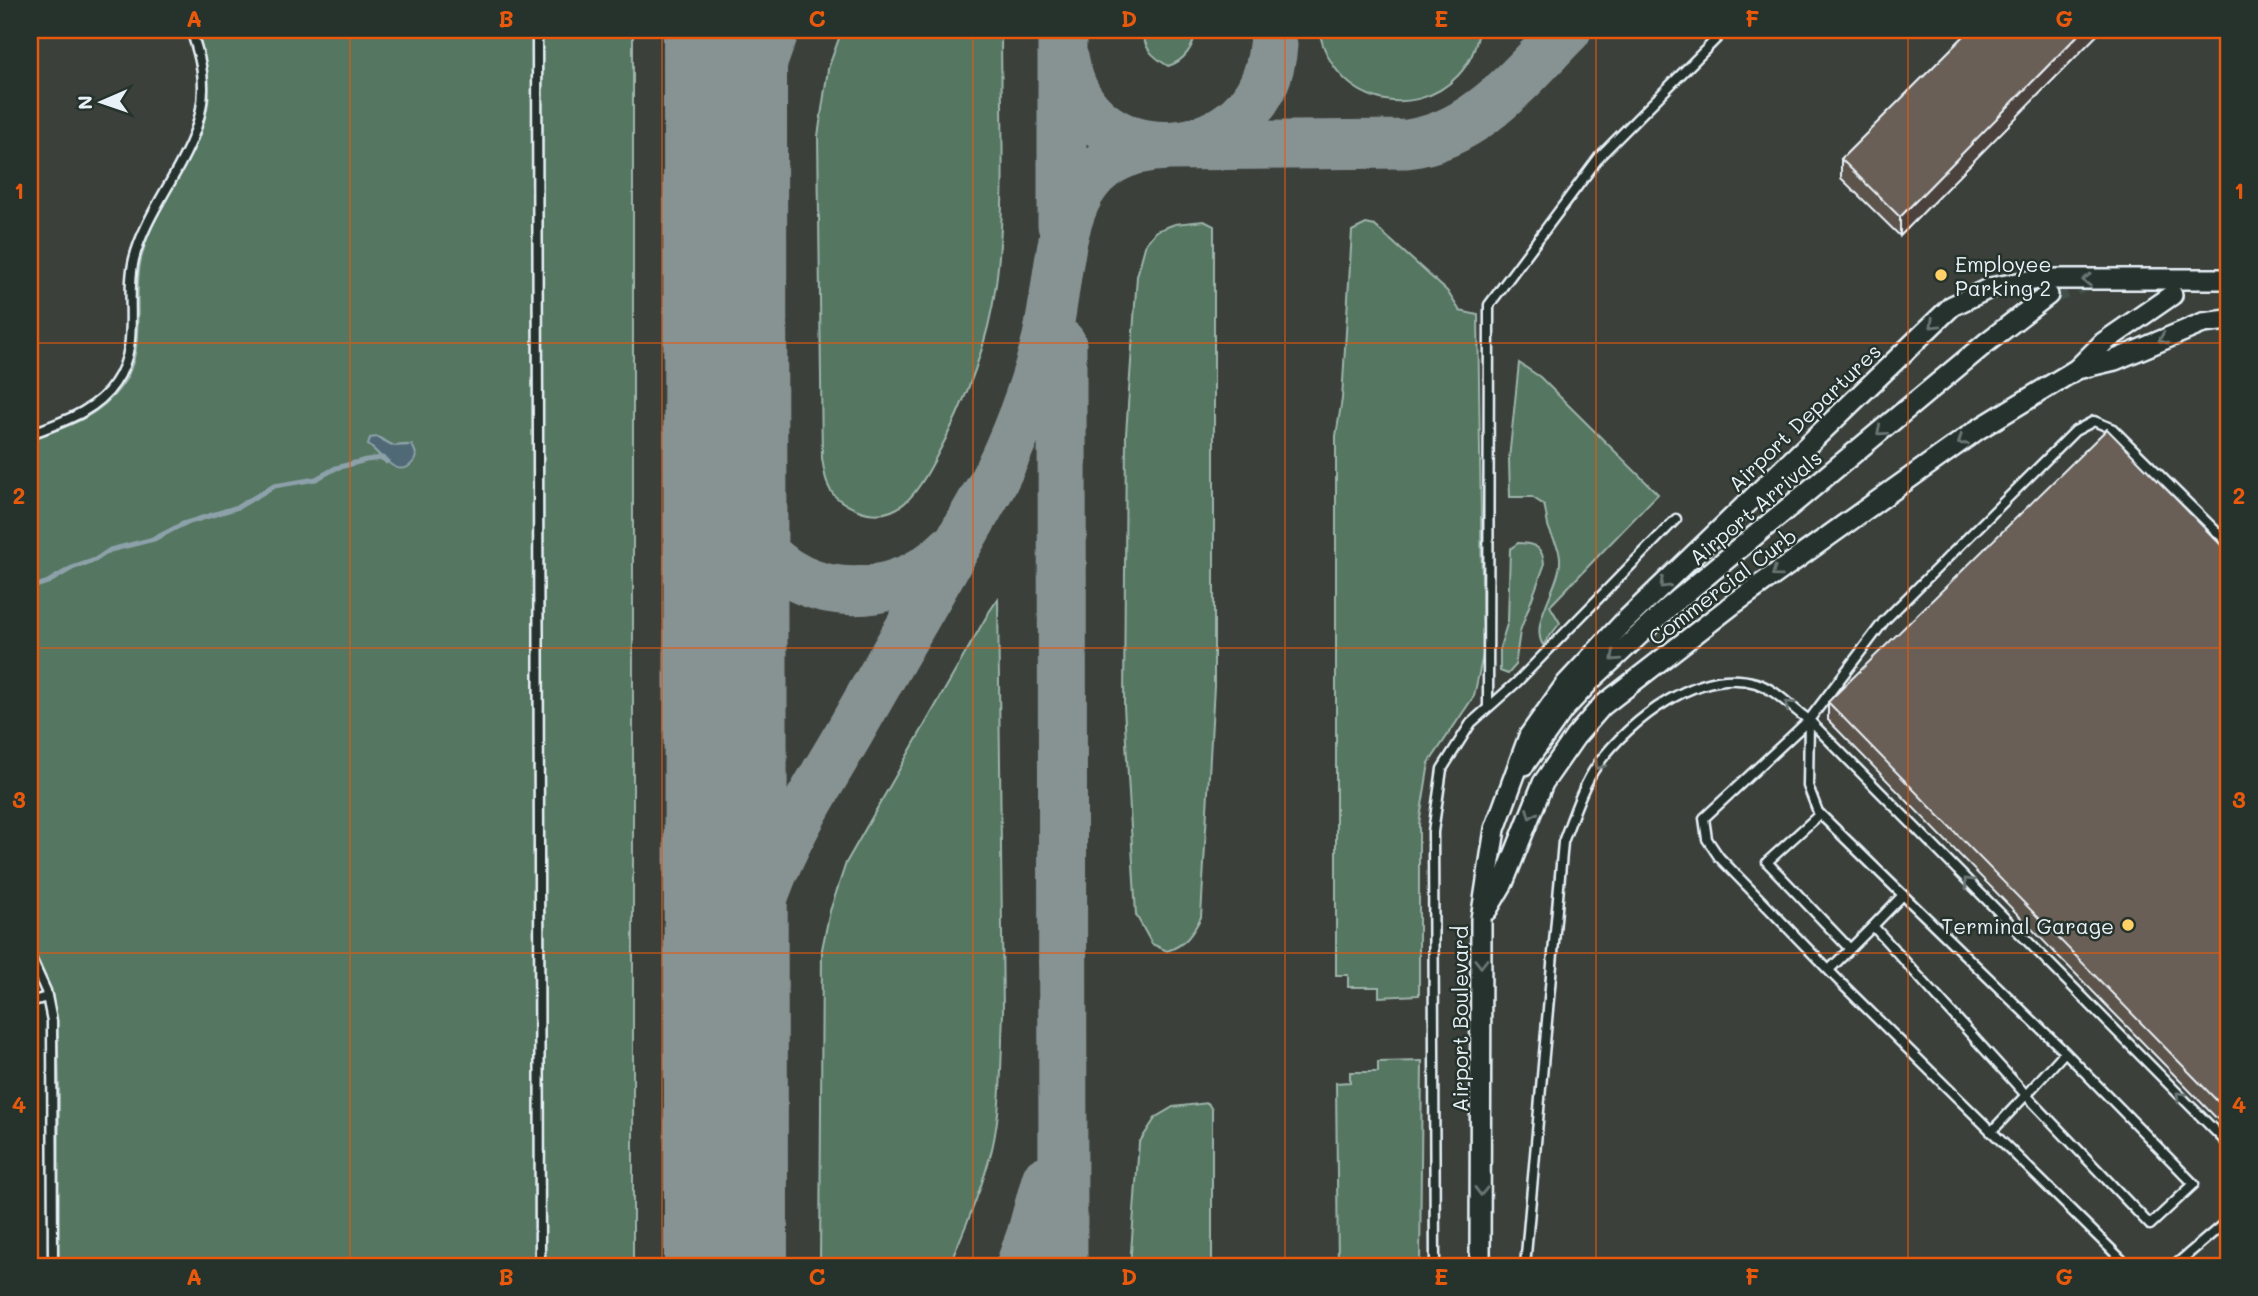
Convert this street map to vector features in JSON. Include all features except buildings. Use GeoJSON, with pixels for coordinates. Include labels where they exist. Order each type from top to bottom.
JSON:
{"type":"FeatureCollection","features":[{"type":"Feature","properties":{"kind":"street","name":"Airport Departures"},"geometry":{"type":"LineString","coordinates":[[1514,777],[1529,736],[1566,684],[1623,623],[1952,306],[1990,288],[2039,279],[2228,279]]}},
{"type":"Feature","properties":{"kind":"street","name":"Airport Arrivals"},"geometry":{"type":"LineString","coordinates":[[1514,777],[1543,742],[1563,710],[1668,608],[1986,343],[2048,295]]}},
{"type":"Feature","properties":{"kind":"street","name":"Commercial Curb"},"geometry":{"type":"LineString","coordinates":[[1481,919],[1503,883],[1544,783],[1575,737],[1602,706],[1732,605],[1977,430],[2077,369],[2104,342],[2172,295]]}},
{"type":"Feature","properties":{"kind":"street","name":"Commercial Curb"},"geometry":{"type":"LineString","coordinates":[[2077,369],[2115,360],[2203,323],[2228,320]]}},
{"type":"Feature","properties":{"kind":"street","name":"Airport Boulevard"},"geometry":{"type":"LineString","coordinates":[[1480,1266],[1481,919],[1494,829],[1514,777]]}},
{"type":"Feature","properties":{"kind":"lane"},"geometry":{"type":"LineString","coordinates":[[30,434],[72,418],[97,404],[114,385],[127,360],[132,327],[132,274],[137,248],[191,138],[201,104],[202,74],[191,30]]}},
{"type":"Feature","properties":{"kind":"lane"},"geometry":{"type":"LineString","coordinates":[[537,30],[540,1266]]}},
{"type":"Feature","properties":{"kind":"lane"},"geometry":{"type":"LineString","coordinates":[[1488,707],[1489,304],[1600,156],[1725,30]]}},
{"type":"Feature","properties":{"kind":"lane"},"geometry":{"type":"LineString","coordinates":[[2128,1266],[1829,970],[1719,857],[1707,839],[1704,818],[1808,720],[1884,621],[2075,431],[2094,421],[2113,429],[2228,542]]}},
{"type":"Feature","properties":{"kind":"lane"},"geometry":{"type":"LineString","coordinates":[[1435,1266],[1434,821],[1441,769],[1471,723],[1517,682],[1676,519]]}},
{"type":"Feature","properties":{"kind":"lane"},"geometry":{"type":"LineString","coordinates":[[1525,1266],[1563,842],[1576,807],[1597,765],[1622,736],[1679,694],[1709,682],[1756,683],[1777,694],[1808,720],[2228,1144]]}},
{"type":"Feature","properties":{"kind":"lane"},"geometry":{"type":"LineString","coordinates":[[1808,720],[1808,786],[1820,814],[2065,1052],[2194,1184],[2150,1226],[2026,1095],[1873,926]]}},
{"type":"Feature","properties":{"kind":"lane"},"geometry":{"type":"LineString","coordinates":[[1820,814],[1767,862],[1849,948]]}},
{"type":"Feature","properties":{"kind":"lane"},"geometry":{"type":"LineString","coordinates":[[1829,970],[1903,895]]}},
{"type":"Feature","properties":{"kind":"lane"},"geometry":{"type":"LineString","coordinates":[[30,956],[47,997],[52,1037],[52,1266]]}},
{"type":"Feature","properties":{"kind":"lane"},"geometry":{"type":"LineString","coordinates":[[30,1002],[47,997]]}},
{"type":"Feature","properties":{"kind":"lane"},"geometry":{"type":"LineString","coordinates":[[1991,1132],[2065,1052]]}},
{"type":"Feature","properties":{"kind":"lane"},"geometry":{"type":"LineString","coordinates":[[2174,1266],[2228,1220]]}},
{"type":"Feature","properties":{"kind":"shaded area"},"geometry":{"type":"Polygon","coordinates":[[[30,30],[2228,30],[2228,1266],[47,1266],[47,997],[30,977],[30,30]]]}},
{"type":"Feature","properties":{"kind":"green space"},"geometry":{"type":"Polygon","coordinates":[[[197,30],[532,30],[535,1266],[58,1266],[57,1016],[49,987],[30,946],[30,440],[91,414],[111,398],[129,374],[137,342],[138,275],[141,259],[156,219],[196,144],[208,103],[208,75],[197,30]],[[377,437],[373,448],[386,463],[406,445],[394,446],[377,437]]]}},
{"type":"Feature","properties":{"kind":"green space"},"geometry":{"type":"Polygon","coordinates":[[[542,30],[633,30],[633,1266],[545,1266],[542,30]]]}},
{"type":"Feature","properties":{"kind":"green space"},"geometry":{"type":"Polygon","coordinates":[[[842,30],[1001,30],[1001,221],[996,284],[987,330],[964,399],[927,474],[913,495],[895,510],[872,514],[848,506],[835,496],[828,484],[822,458],[818,136],[828,69],[842,30]]]}},
{"type":"Feature","properties":{"kind":"green space"},"geometry":{"type":"Polygon","coordinates":[[[1142,30],[1196,30],[1188,52],[1179,61],[1168,66],[1150,52],[1142,30]]]}},
{"type":"Feature","properties":{"kind":"green space"},"geometry":{"type":"Polygon","coordinates":[[[1320,30],[1479,30],[1472,55],[1458,76],[1440,90],[1418,99],[1395,101],[1373,97],[1351,85],[1333,65],[1320,30]]]}},
{"type":"Feature","properties":{"kind":"green space"},"geometry":{"type":"Polygon","coordinates":[[[1204,221],[1214,226],[1214,686],[1201,917],[1187,939],[1167,951],[1152,944],[1136,915],[1124,706],[1126,434],[1137,276],[1146,243],[1156,231],[1175,224],[1204,221]]]}},
{"type":"Feature","properties":{"kind":"green space"},"geometry":{"type":"Polygon","coordinates":[[[1366,224],[1375,226],[1447,291],[1460,311],[1478,315],[1483,655],[1474,696],[1429,763],[1419,824],[1419,995],[1379,997],[1379,987],[1348,987],[1348,975],[1336,975],[1336,436],[1342,399],[1352,231],[1366,224]]]}},
{"type":"Feature","properties":{"kind":"green space"},"geometry":{"type":"Polygon","coordinates":[[[1519,363],[1540,377],[1658,494],[1550,606],[1560,623],[1543,645],[1540,636],[1542,615],[1559,572],[1560,557],[1544,505],[1532,497],[1510,497],[1509,459],[1519,363]]]}},
{"type":"Feature","properties":{"kind":"green space"},"geometry":{"type":"Polygon","coordinates":[[[1518,543],[1537,548],[1542,555],[1544,566],[1520,631],[1515,666],[1508,674],[1500,671],[1500,647],[1508,621],[1510,549],[1518,543]]]}},
{"type":"Feature","properties":{"kind":"green space"},"geometry":{"type":"Polygon","coordinates":[[[998,599],[1003,1013],[999,1099],[988,1164],[949,1266],[820,1266],[822,949],[830,911],[846,863],[998,599]]]}},
{"type":"Feature","properties":{"kind":"green space"},"geometry":{"type":"Polygon","coordinates":[[[1422,1061],[1420,1266],[1338,1266],[1336,1083],[1350,1082],[1350,1072],[1378,1072],[1378,1062],[1422,1061]]]}},
{"type":"Feature","properties":{"kind":"green space"},"geometry":{"type":"Polygon","coordinates":[[[1208,1103],[1212,1110],[1212,1266],[1130,1266],[1139,1143],[1156,1117],[1173,1107],[1208,1103]]]}},
{"type":"Feature","properties":{"kind":"water"},"geometry":{"type":"Polygon","coordinates":[[[377,437],[394,446],[412,445],[416,455],[414,461],[402,469],[389,464],[368,445],[370,438],[377,437]]]}},
{"type":"Feature","properties":{"kind":"waterway"},"geometry":{"type":"LineString","coordinates":[[30,588],[95,560],[110,550],[154,539],[183,524],[238,507],[274,486],[316,479],[336,468],[366,460],[382,458],[387,461]]}},
{"type":"Feature","properties":{"kind":"taxiway"},"geometry":{"type":"LineString","coordinates":[[726,323],[738,174],[751,103],[775,30]]}},
{"type":"Feature","properties":{"kind":"taxiway"},"geometry":{"type":"LineString","coordinates":[[1062,30],[1062,225]]}},
{"type":"Feature","properties":{"kind":"taxiway"},"geometry":{"type":"LineString","coordinates":[[726,1142],[742,984],[748,952],[766,891],[783,850],[804,811],[991,486],[1008,451],[1041,360],[1062,244],[1070,214],[1083,188],[1102,166],[1130,152],[1168,146],[1407,144],[1432,139],[1476,117],[1496,101],[1567,30]]}},
{"type":"Feature","properties":{"kind":"taxiway"},"geometry":{"type":"LineString","coordinates":[[1065,61],[1079,100],[1105,127],[1137,142],[1173,145],[1209,137],[1240,118],[1262,87],[1273,45]]}},
{"type":"Feature","properties":{"kind":"taxiway"},"geometry":{"type":"LineString","coordinates":[[1062,344],[1063,1266]]}},
{"type":"Feature","properties":{"kind":"taxiway"},"geometry":{"type":"LineString","coordinates":[[726,406],[730,467],[740,512],[764,552],[787,572],[813,584],[841,590],[871,590],[899,583],[926,569],[950,550]]}},
{"type":"Feature","properties":{"kind":"taxiway"},"geometry":{"type":"LineString","coordinates":[[726,1151],[732,1266]]}},
{"type":"Feature","properties":{"kind":"taxiway"},"geometry":{"type":"LineString","coordinates":[[1020,1266],[1046,1180]]}},
{"type":"Feature","properties":{"kind":"runway"},"geometry":{"type":"LineString","coordinates":[[725,30],[726,1266]]}},
{"type":"Feature","properties":{"kind":"tunnel"},"geometry":{"type":"LineString","coordinates":[[2048,295],[2091,281]]}},
{"type":"Feature","properties":{"kind":"place","name":"Employee Parking 2"},"geometry":{"type":"Point","coordinates":[1941,275]}},
{"type":"Feature","properties":{"kind":"place","name":"Terminal Garage"},"geometry":{"type":"Point","coordinates":[2128,925]}}]}
